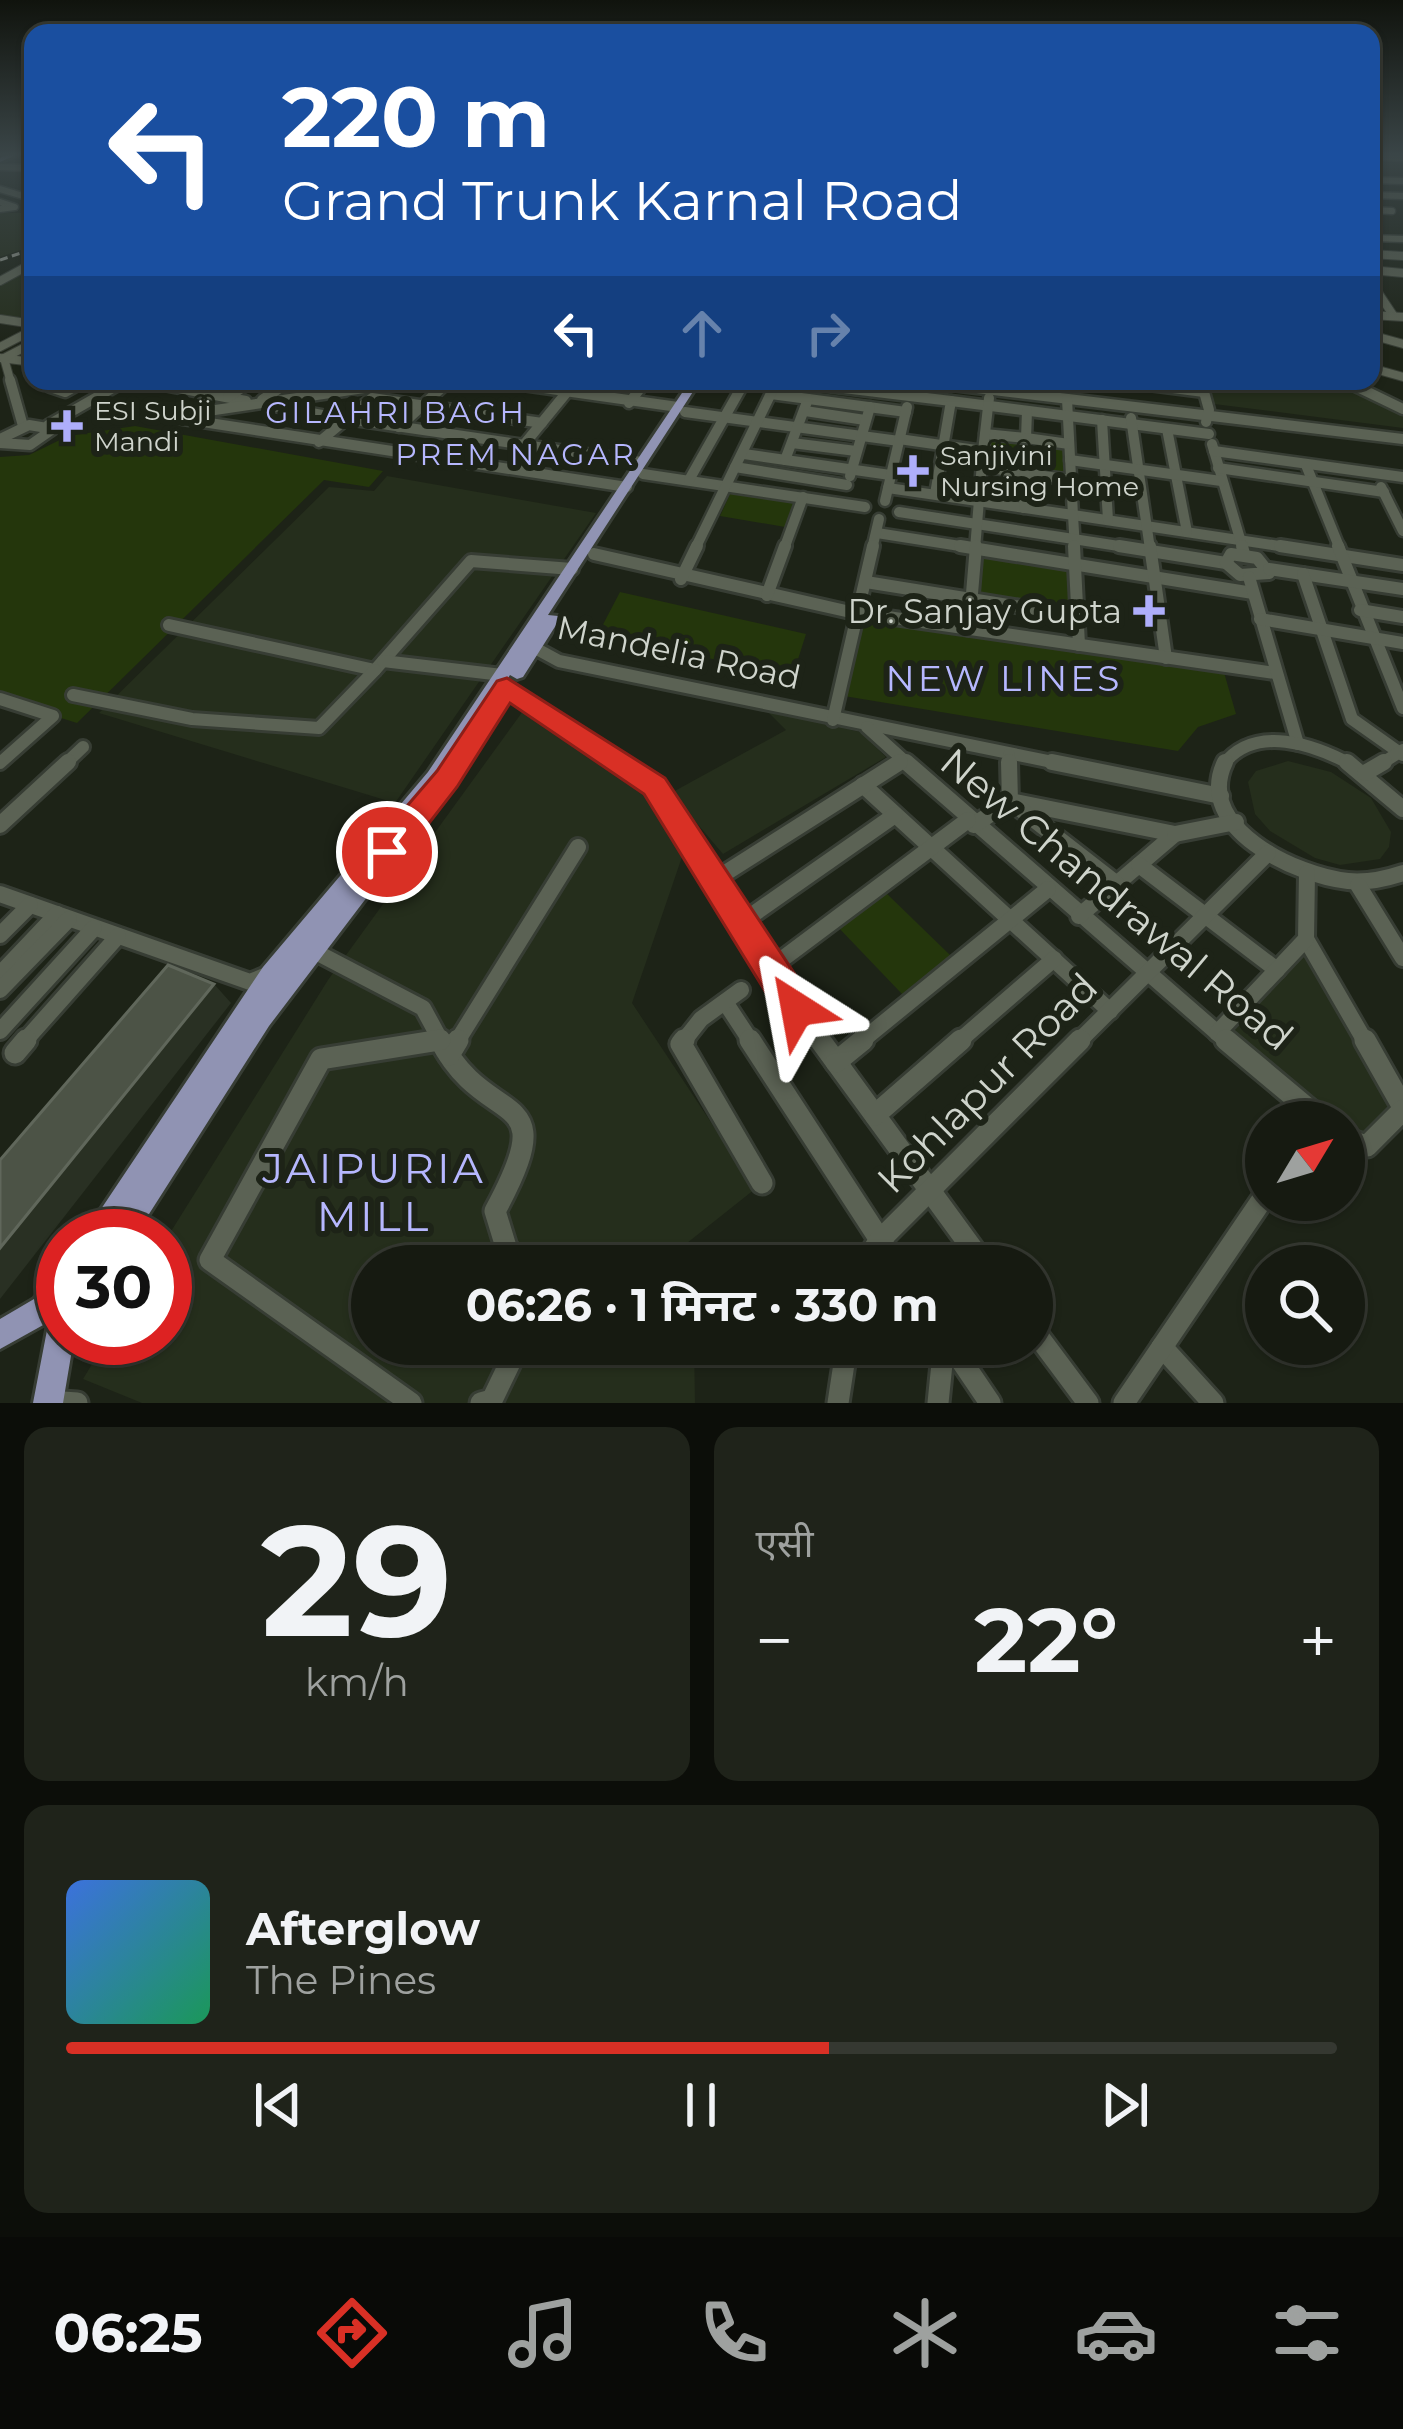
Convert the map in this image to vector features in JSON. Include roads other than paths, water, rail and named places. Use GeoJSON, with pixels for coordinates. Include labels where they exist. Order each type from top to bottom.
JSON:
{"type":"FeatureCollection","features":[{"type":"Feature","properties":{"kind":"main road"},"geometry":{"type":"LineString","coordinates":[[681,409],[690,390]]}},
{"type":"Feature","properties":{"kind":"main road"},"geometry":{"type":"LineString","coordinates":[[528,647],[572,569],[697,390]]}},
{"type":"Feature","properties":{"kind":"main road"},"geometry":{"type":"LineString","coordinates":[[115,1209],[280,977],[504,681],[594,554],[637,474]]}},
{"type":"Feature","properties":{"kind":"main road"},"geometry":{"type":"LineString","coordinates":[[137,1209],[280,977],[312,950],[447,779],[504,681]]}},
{"type":"Feature","properties":{"kind":"main road"},"geometry":{"type":"LineString","coordinates":[[0,1335],[36,1314]]}},
{"type":"Feature","properties":{"kind":"main road"},"geometry":{"type":"LineString","coordinates":[[58,1402],[60,1365]]}},
{"type":"Feature","properties":{"kind":"street"},"geometry":{"type":"LineString","coordinates":[[23,426],[1,354],[24,335]]}},
{"type":"Feature","properties":{"kind":"street"},"geometry":{"type":"LineString","coordinates":[[1,443],[23,426],[48,425],[109,390]]}},
{"type":"Feature","properties":{"kind":"street"},"geometry":{"type":"LineString","coordinates":[[197,390],[522,447],[637,474]]}},
{"type":"Feature","properties":{"kind":"street"},"geometry":{"type":"LineString","coordinates":[[228,397],[238,390]]}},
{"type":"Feature","properties":{"kind":"street"},"geometry":{"type":"LineString","coordinates":[[257,403],[276,390]]}},
{"type":"Feature","properties":{"kind":"street"},"geometry":{"type":"LineString","coordinates":[[315,394],[321,390]]}},
{"type":"Feature","properties":{"kind":"street"},"geometry":{"type":"LineString","coordinates":[[340,390],[170,417],[319,442],[689,480],[842,503],[865,507],[878,526],[974,549],[1153,577],[1251,585],[1269,569]]}},
{"type":"Feature","properties":{"kind":"street"},"geometry":{"type":"LineString","coordinates":[[399,428],[440,390]]}},
{"type":"Feature","properties":{"kind":"street"},"geometry":{"type":"LineString","coordinates":[[554,390],[983,451]]}},
{"type":"Feature","properties":{"kind":"street"},"geometry":{"type":"LineString","coordinates":[[629,403],[639,390]]}},
{"type":"Feature","properties":{"kind":"street"},"geometry":{"type":"LineString","coordinates":[[689,480],[740,390]]}},
{"type":"Feature","properties":{"kind":"street"},"geometry":{"type":"LineString","coordinates":[[681,579],[772,390]]}},
{"type":"Feature","properties":{"kind":"street"},"geometry":{"type":"LineString","coordinates":[[856,390],[1209,434]]}},
{"type":"Feature","properties":{"kind":"street"},"geometry":{"type":"LineString","coordinates":[[865,507],[887,488],[913,390]]}},
{"type":"Feature","properties":{"kind":"street"},"geometry":{"type":"LineString","coordinates":[[969,629],[990,390]]}},
{"type":"Feature","properties":{"kind":"street"},"geometry":{"type":"LineString","coordinates":[[1079,644],[1063,390],[1130,404],[1403,437]]}},
{"type":"Feature","properties":{"kind":"street"},"geometry":{"type":"LineString","coordinates":[[1129,390],[1144,526],[1166,658]]}},
{"type":"Feature","properties":{"kind":"street"},"geometry":{"type":"LineString","coordinates":[[1203,390],[1219,475],[1244,554],[1269,569],[1403,589]]}},
{"type":"Feature","properties":{"kind":"street"},"geometry":{"type":"LineString","coordinates":[[1364,390],[1403,409]]}},
{"type":"Feature","properties":{"kind":"street"},"geometry":{"type":"LineString","coordinates":[[522,447],[567,392]]}},
{"type":"Feature","properties":{"kind":"street"},"geometry":{"type":"LineString","coordinates":[[770,394],[865,420]]}},
{"type":"Feature","properties":{"kind":"street"},"geometry":{"type":"LineString","coordinates":[[319,442],[334,417],[372,398],[542,423]]}},
{"type":"Feature","properties":{"kind":"street"},"geometry":{"type":"LineString","coordinates":[[935,494],[951,401]]}},
{"type":"Feature","properties":{"kind":"street"},"geometry":{"type":"LineString","coordinates":[[0,409],[20,405]]}},
{"type":"Feature","properties":{"kind":"street"},"geometry":{"type":"LineString","coordinates":[[806,405],[906,412]]}},
{"type":"Feature","properties":{"kind":"street"},"geometry":{"type":"LineString","coordinates":[[785,460],[806,405]]}},
{"type":"Feature","properties":{"kind":"street"},"geometry":{"type":"LineString","coordinates":[[842,503],[870,407]]}},
{"type":"Feature","properties":{"kind":"street"},"geometry":{"type":"LineString","coordinates":[[442,434],[464,411]]}},
{"type":"Feature","properties":{"kind":"street"},"geometry":{"type":"LineString","coordinates":[[1026,438],[1027,411]]}},
{"type":"Feature","properties":{"kind":"street"},"geometry":{"type":"LineString","coordinates":[[1102,421],[1108,520]]}},
{"type":"Feature","properties":{"kind":"street"},"geometry":{"type":"LineString","coordinates":[[1,443],[42,441],[53,431],[48,425]]}},
{"type":"Feature","properties":{"kind":"street"},"geometry":{"type":"LineString","coordinates":[[1167,429],[1187,532]]}},
{"type":"Feature","properties":{"kind":"street"},"geometry":{"type":"LineString","coordinates":[[985,434],[1070,444]]}},
{"type":"Feature","properties":{"kind":"street"},"geometry":{"type":"LineString","coordinates":[[792,443],[856,451]]}},
{"type":"Feature","properties":{"kind":"street"},"geometry":{"type":"LineString","coordinates":[[1214,451],[1403,477]]}},
{"type":"Feature","properties":{"kind":"street"},"geometry":{"type":"LineString","coordinates":[[744,454],[852,470],[887,488],[1403,565]]}},
{"type":"Feature","properties":{"kind":"street"},"geometry":{"type":"LineString","coordinates":[[1070,460],[1176,476],[1311,482],[1384,492]]}},
{"type":"Feature","properties":{"kind":"street"},"geometry":{"type":"LineString","coordinates":[[1306,465],[1360,610],[1403,708]]}},
{"type":"Feature","properties":{"kind":"street"},"geometry":{"type":"LineString","coordinates":[[734,467],[847,485]]}},
{"type":"Feature","properties":{"kind":"street"},"geometry":{"type":"LineString","coordinates":[[983,467],[1071,480]]}},
{"type":"Feature","properties":{"kind":"street"},"geometry":{"type":"LineString","coordinates":[[1024,508],[1025,473]]}},
{"type":"Feature","properties":{"kind":"street"},"geometry":{"type":"LineString","coordinates":[[1375,473],[1403,531]]}},
{"type":"Feature","properties":{"kind":"street"},"geometry":{"type":"LineString","coordinates":[[887,488],[899,512]]}},
{"type":"Feature","properties":{"kind":"street"},"geometry":{"type":"LineString","coordinates":[[767,595],[803,497]]}},
{"type":"Feature","properties":{"kind":"street"},"geometry":{"type":"LineString","coordinates":[[834,716],[878,526],[899,512],[1226,563],[1251,585],[1298,744]]}},
{"type":"Feature","properties":{"kind":"street"},"geometry":{"type":"LineString","coordinates":[[594,554],[681,579],[767,595],[1274,673]]}},
{"type":"Feature","properties":{"kind":"street"},"geometry":{"type":"LineString","coordinates":[[1226,563],[1227,556],[1244,554]]}},
{"type":"Feature","properties":{"kind":"street"},"geometry":{"type":"LineString","coordinates":[[73,695],[191,719],[319,728],[471,561],[572,569]]}},
{"type":"Feature","properties":{"kind":"street"},"geometry":{"type":"LineString","coordinates":[[1304,574],[1352,718],[1402,753],[1365,772]]}},
{"type":"Feature","properties":{"kind":"street"},"geometry":{"type":"LineString","coordinates":[[866,581],[1077,616]]}},
{"type":"Feature","properties":{"kind":"street"},"geometry":{"type":"LineString","coordinates":[[1360,610],[1403,616]]}},
{"type":"Feature","properties":{"kind":"street"},"geometry":{"type":"LineString","coordinates":[[1260,619],[1403,644]]}},
{"type":"Feature","properties":{"kind":"street"},"geometry":{"type":"LineString","coordinates":[[169,625],[379,666],[504,681],[655,786],[769,969],[969,1245]]}},
{"type":"Feature","properties":{"kind":"street","name":"Mandelia Road"},"geometry":{"type":"LineString","coordinates":[[528,647],[559,661],[1220,791]]}},
{"type":"Feature","properties":{"kind":"street"},"geometry":{"type":"LineString","coordinates":[[0,699],[53,716],[0,763]]}},
{"type":"Feature","properties":{"kind":"street","name":"Mandelia Road"},"geometry":{"type":"LineString","coordinates":[[834,716],[1009,755],[1220,791]]}},
{"type":"Feature","properties":{"kind":"street","name":"New Chandrawal Road"},"geometry":{"type":"LineString","coordinates":[[867,727],[1145,974],[1297,1101]]}},
{"type":"Feature","properties":{"kind":"street"},"geometry":{"type":"LineString","coordinates":[[0,740],[20,746]]}},
{"type":"Feature","properties":{"kind":"street"},"geometry":{"type":"LineString","coordinates":[[1403,809],[1365,772],[1298,744],[1243,747],[1226,760],[1220,791],[1236,822],[1268,853],[1307,873],[1358,885],[1403,873]]}},
{"type":"Feature","properties":{"kind":"street"},"geometry":{"type":"LineString","coordinates":[[0,825],[83,746]]}},
{"type":"Feature","properties":{"kind":"street"},"geometry":{"type":"LineString","coordinates":[[1009,755],[1010,801]]}},
{"type":"Feature","properties":{"kind":"street"},"geometry":{"type":"LineString","coordinates":[[716,879],[901,761]]}},
{"type":"Feature","properties":{"kind":"street"},"geometry":{"type":"LineString","coordinates":[[863,785],[1110,1011]]}},
{"type":"Feature","properties":{"kind":"street"},"geometry":{"type":"LineString","coordinates":[[769,969],[931,847],[1010,801],[1175,834],[1236,822]]}},
{"type":"Feature","properties":{"kind":"street"},"geometry":{"type":"LineString","coordinates":[[1010,801],[1117,884]]}},
{"type":"Feature","properties":{"kind":"street"},"geometry":{"type":"LineString","coordinates":[[742,922],[895,814]]}},
{"type":"Feature","properties":{"kind":"street"},"geometry":{"type":"LineString","coordinates":[[1079,916],[1175,834]]}},
{"type":"Feature","properties":{"kind":"street"},"geometry":{"type":"LineString","coordinates":[[445,1048],[578,847]]}},
{"type":"Feature","properties":{"kind":"street","name":"Kohlapur Road"},"geometry":{"type":"LineString","coordinates":[[876,1245],[1268,853]]}},
{"type":"Feature","properties":{"kind":"street"},"geometry":{"type":"LineString","coordinates":[[1139,865],[1277,970]]}},
{"type":"Feature","properties":{"kind":"street"},"geometry":{"type":"LineString","coordinates":[[1307,873],[1306,939],[1403,1109],[1365,1145]]}},
{"type":"Feature","properties":{"kind":"street"},"geometry":{"type":"LineString","coordinates":[[1358,885],[1403,958]]}},
{"type":"Feature","properties":{"kind":"street"},"geometry":{"type":"LineString","coordinates":[[836,1061],[1048,889]]}},
{"type":"Feature","properties":{"kind":"street"},"geometry":{"type":"LineString","coordinates":[[0,895],[250,982],[280,977]]}},
{"type":"Feature","properties":{"kind":"street"},"geometry":{"type":"LineString","coordinates":[[4,925],[29,905]]}},
{"type":"Feature","properties":{"kind":"street"},"geometry":{"type":"LineString","coordinates":[[1,973],[63,916]]}},
{"type":"Feature","properties":{"kind":"street"},"geometry":{"type":"LineString","coordinates":[[0,990],[63,916]]}},
{"type":"Feature","properties":{"kind":"street"},"geometry":{"type":"LineString","coordinates":[[0,1031],[94,928]]}},
{"type":"Feature","properties":{"kind":"street"},"geometry":{"type":"LineString","coordinates":[[15,1053],[118,936]]}},
{"type":"Feature","properties":{"kind":"street"},"geometry":{"type":"LineString","coordinates":[[1217,1033],[1306,939]]}},
{"type":"Feature","properties":{"kind":"street"},"geometry":{"type":"LineString","coordinates":[[312,950],[423,1008],[455,1069],[518,1117],[527,1136],[524,1157],[495,1211],[505,1245]]}},
{"type":"Feature","properties":{"kind":"street"},"geometry":{"type":"LineString","coordinates":[[875,1114],[1054,959]]}},
{"type":"Feature","properties":{"kind":"street"},"geometry":{"type":"LineString","coordinates":[[762,1183],[681,1044],[733,996],[882,1245]]}},
{"type":"Feature","properties":{"kind":"street"},"geometry":{"type":"LineString","coordinates":[[411,1403],[210,1260],[321,1059],[445,1048]]}},
{"type":"Feature","properties":{"kind":"street"},"geometry":{"type":"LineString","coordinates":[[1124,1403],[1248,1221]]}},
{"type":"Feature","properties":{"kind":"street"},"geometry":{"type":"LineString","coordinates":[[1162,1347],[1214,1403]]}},
{"type":"Feature","properties":{"kind":"street"},"geometry":{"type":"LineString","coordinates":[[1053,1356],[1088,1403]]}},
{"type":"Feature","properties":{"kind":"street"},"geometry":{"type":"LineString","coordinates":[[481,1403],[492,1400],[509,1365]]}},
{"type":"Feature","properties":{"kind":"street"},"geometry":{"type":"LineString","coordinates":[[838,1403],[844,1365]]}},
{"type":"Feature","properties":{"kind":"street"},"geometry":{"type":"LineString","coordinates":[[938,1403],[944,1365]]}},
{"type":"Feature","properties":{"kind":"street"},"geometry":{"type":"LineString","coordinates":[[962,1365],[990,1403]]}},
{"type":"Feature","properties":{"kind":"railway"},"geometry":{"type":"LineString","coordinates":[[0,260],[24,252]]}},
{"type":"Feature","properties":{"kind":"place","name":"ESI Subji Mandi"},"geometry":{"type":"Point","coordinates":[67,426]}},
{"type":"Feature","properties":{"kind":"place","name":"Sanjivini Nursing Home"},"geometry":{"type":"Point","coordinates":[913,471]}},
{"type":"Feature","properties":{"kind":"place","name":"Dr. Sanjay Gupta"},"geometry":{"type":"Point","coordinates":[1149,611]}},
{"type":"Feature","properties":{"kind":"district","name":"GILAHRI BAGH"},"geometry":{"type":"Point","coordinates":[396,412]}},
{"type":"Feature","properties":{"kind":"district","name":"PREM NAGAR"},"geometry":{"type":"Point","coordinates":[516,454]}},
{"type":"Feature","properties":{"kind":"district","name":"NEW LINES"},"geometry":{"type":"Point","coordinates":[1004,678]}},
{"type":"Feature","properties":{"kind":"district","name":"JAIPURIA MILL"},"geometry":{"type":"Point","coordinates":[374,1192]}}]}
